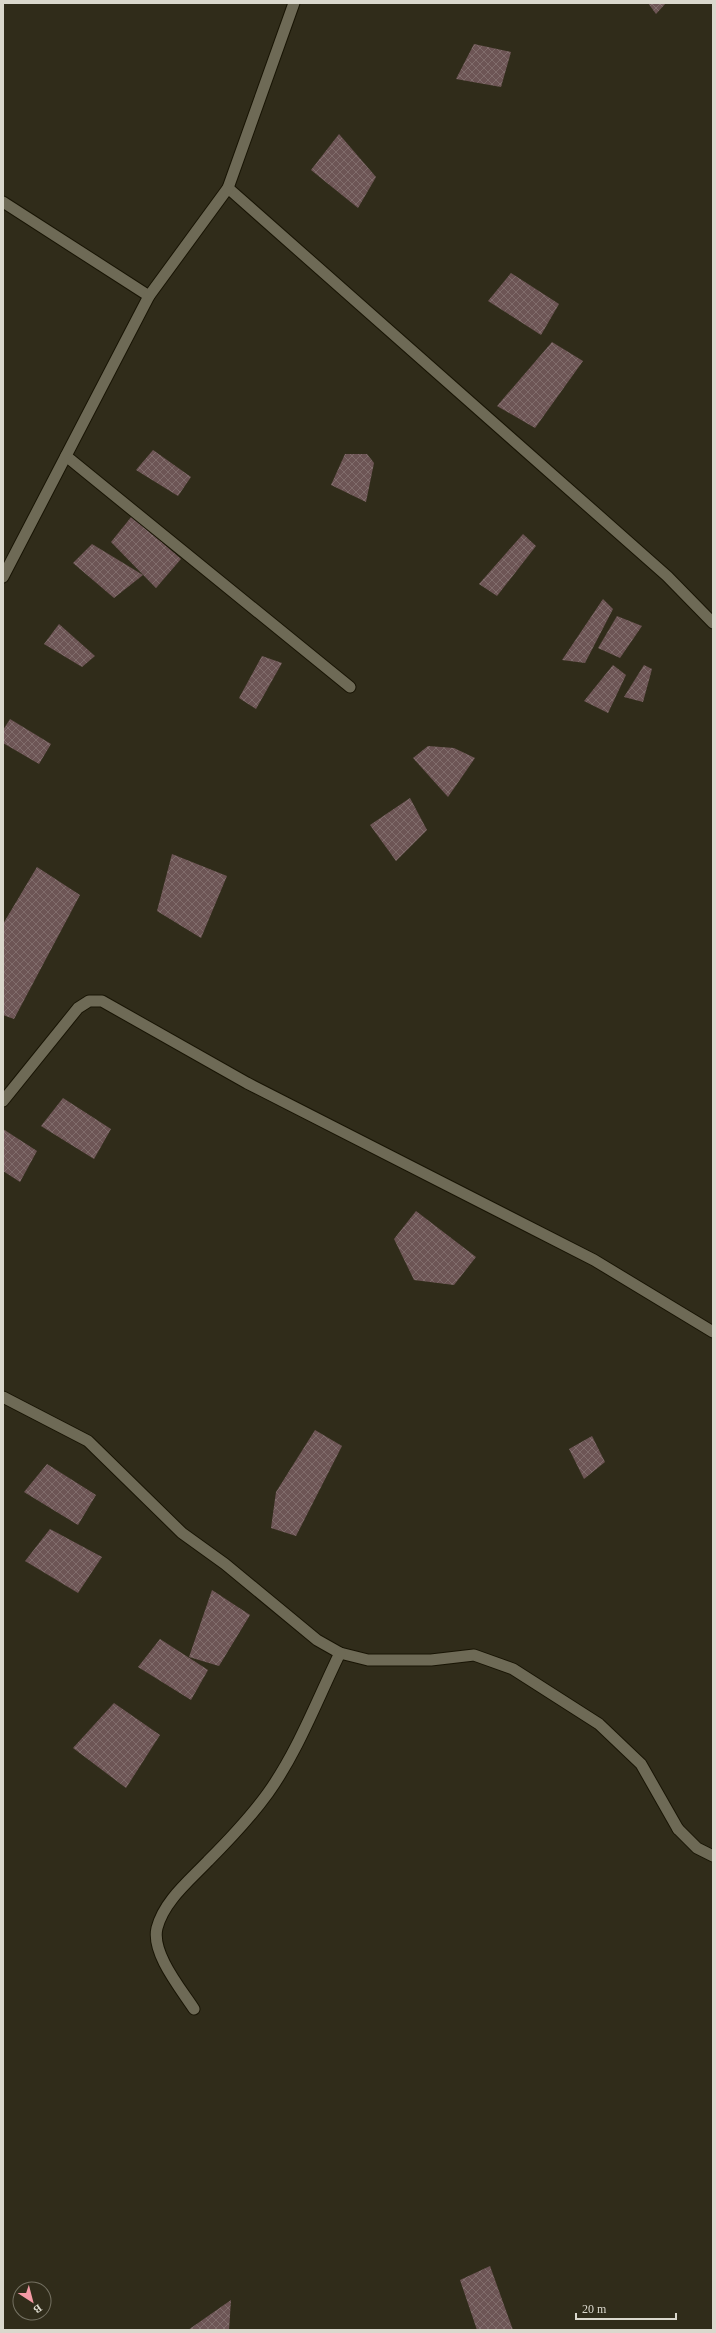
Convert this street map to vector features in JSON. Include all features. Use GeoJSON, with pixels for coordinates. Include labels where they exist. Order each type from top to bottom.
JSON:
{"type":"FeatureCollection","features":[{"type":"Feature","properties":{"kind":"street"},"geometry":{"type":"LineString","coordinates":[[3,577],[149,296],[228,188],[294,3]]}},
{"type":"Feature","properties":{"kind":"street"},"geometry":{"type":"LineString","coordinates":[[228,188],[667,576],[713,623]]}},
{"type":"Feature","properties":{"kind":"street"},"geometry":{"type":"LineString","coordinates":[[3,202],[149,296]]}},
{"type":"Feature","properties":{"kind":"street"},"geometry":{"type":"LineString","coordinates":[[66,456],[350,687]]}},
{"type":"Feature","properties":{"kind":"street"},"geometry":{"type":"LineString","coordinates":[[3,1101],[78,1008],[89,1001],[102,1001],[247,1083],[594,1260],[713,1332]]}},
{"type":"Feature","properties":{"kind":"street"},"geometry":{"type":"LineString","coordinates":[[3,1397],[88,1441],[182,1533],[225,1564],[317,1640],[340,1653],[368,1660],[431,1660],[474,1655],[513,1668],[599,1724],[641,1764],[678,1829],[698,1848],[713,1856]]}},
{"type":"Feature","properties":{"kind":"street"},"geometry":{"type":"LineString","coordinates":[[194,2009],[161,1957],[156,1942],[157,1928],[172,1899],[245,1823],[268,1793],[290,1756],[340,1653]]}},
{"type":"Feature","properties":{"kind":"building"},"geometry":{"type":"Polygon","coordinates":[[[648,3],[666,3],[656,14],[648,3]]]}},
{"type":"Feature","properties":{"kind":"building"},"geometry":{"type":"Polygon","coordinates":[[[474,44],[511,52],[501,87],[456,79],[474,44]]]}},
{"type":"Feature","properties":{"kind":"building"},"geometry":{"type":"Polygon","coordinates":[[[339,134],[376,177],[358,208],[311,170],[339,134]]]}},
{"type":"Feature","properties":{"kind":"building"},"geometry":{"type":"Polygon","coordinates":[[[511,273],[559,304],[541,335],[488,301],[511,273]]]}},
{"type":"Feature","properties":{"kind":"building"},"geometry":{"type":"Polygon","coordinates":[[[552,342],[583,361],[535,428],[497,406],[552,342]]]}},
{"type":"Feature","properties":{"kind":"building"},"geometry":{"type":"Polygon","coordinates":[[[153,450],[191,477],[178,496],[136,470],[153,450]]]}},
{"type":"Feature","properties":{"kind":"building"},"geometry":{"type":"Polygon","coordinates":[[[345,454],[367,454],[374,463],[366,502],[331,485],[345,454]]]}},
{"type":"Feature","properties":{"kind":"building"},"geometry":{"type":"Polygon","coordinates":[[[132,516],[181,559],[156,588],[111,542],[132,516]]]}},
{"type":"Feature","properties":{"kind":"building"},"geometry":{"type":"Polygon","coordinates":[[[523,534],[536,546],[497,596],[479,584],[523,534]]]}},
{"type":"Feature","properties":{"kind":"building"},"geometry":{"type":"Polygon","coordinates":[[[92,544],[143,575],[114,598],[73,563],[92,544]]]}},
{"type":"Feature","properties":{"kind":"building"},"geometry":{"type":"Polygon","coordinates":[[[603,599],[613,609],[585,663],[562,660],[603,599]]]}},
{"type":"Feature","properties":{"kind":"building"},"geometry":{"type":"Polygon","coordinates":[[[617,616],[642,626],[620,658],[598,648],[617,616]]]}},
{"type":"Feature","properties":{"kind":"building"},"geometry":{"type":"Polygon","coordinates":[[[59,624],[95,656],[82,667],[44,644],[59,624]]]}},
{"type":"Feature","properties":{"kind":"building"},"geometry":{"type":"Polygon","coordinates":[[[262,656],[282,663],[256,709],[239,698],[262,656]]]}},
{"type":"Feature","properties":{"kind":"building"},"geometry":{"type":"Polygon","coordinates":[[[613,665],[626,675],[608,713],[584,701],[613,665]]]}},
{"type":"Feature","properties":{"kind":"building"},"geometry":{"type":"Polygon","coordinates":[[[644,665],[652,669],[643,702],[624,697],[644,665]]]}},
{"type":"Feature","properties":{"kind":"building"},"geometry":{"type":"Polygon","coordinates":[[[10,719],[51,744],[39,764],[3,743],[3,730],[10,719]]]}},
{"type":"Feature","properties":{"kind":"building"},"geometry":{"type":"Polygon","coordinates":[[[428,746],[454,748],[475,758],[448,797],[413,758],[428,746]]]}},
{"type":"Feature","properties":{"kind":"building"},"geometry":{"type":"Polygon","coordinates":[[[410,798],[427,830],[396,861],[370,825],[410,798]]]}},
{"type":"Feature","properties":{"kind":"building"},"geometry":{"type":"Polygon","coordinates":[[[172,854],[227,876],[201,938],[157,911],[172,854]]]}},
{"type":"Feature","properties":{"kind":"building"},"geometry":{"type":"Polygon","coordinates":[[[37,867],[80,895],[14,1019],[3,1015],[3,924],[37,867]]]}},
{"type":"Feature","properties":{"kind":"building"},"geometry":{"type":"Polygon","coordinates":[[[63,1098],[111,1129],[94,1159],[41,1126],[63,1098]]]}},
{"type":"Feature","properties":{"kind":"building"},"geometry":{"type":"Polygon","coordinates":[[[3,1129],[37,1151],[20,1182],[3,1171],[3,1129]]]}},
{"type":"Feature","properties":{"kind":"building"},"geometry":{"type":"Polygon","coordinates":[[[416,1211],[476,1257],[454,1285],[414,1280],[394,1239],[416,1211]]]}},
{"type":"Feature","properties":{"kind":"building"},"geometry":{"type":"Polygon","coordinates":[[[315,1430],[342,1446],[296,1536],[271,1528],[276,1492],[315,1430]]]}},
{"type":"Feature","properties":{"kind":"building"},"geometry":{"type":"Polygon","coordinates":[[[592,1436],[605,1462],[584,1479],[569,1449],[592,1436]]]}},
{"type":"Feature","properties":{"kind":"building"},"geometry":{"type":"Polygon","coordinates":[[[47,1464],[96,1495],[78,1525],[24,1492],[47,1464]]]}},
{"type":"Feature","properties":{"kind":"building"},"geometry":{"type":"Polygon","coordinates":[[[50,1529],[102,1557],[78,1593],[25,1561],[50,1529]]]}},
{"type":"Feature","properties":{"kind":"building"},"geometry":{"type":"Polygon","coordinates":[[[212,1590],[250,1615],[219,1666],[189,1657],[212,1590]]]}},
{"type":"Feature","properties":{"kind":"building"},"geometry":{"type":"Polygon","coordinates":[[[160,1639],[208,1670],[191,1700],[138,1667],[160,1639]]]}},
{"type":"Feature","properties":{"kind":"building"},"geometry":{"type":"Polygon","coordinates":[[[114,1703],[160,1735],[126,1788],[73,1748],[114,1703]]]}},
{"type":"Feature","properties":{"kind":"building"},"geometry":{"type":"Polygon","coordinates":[[[490,2266],[513,2330],[477,2330],[460,2280],[490,2266]]]}},
{"type":"Feature","properties":{"kind":"building"},"geometry":{"type":"Polygon","coordinates":[[[231,2300],[229,2330],[188,2330],[231,2300]]]}}]}
